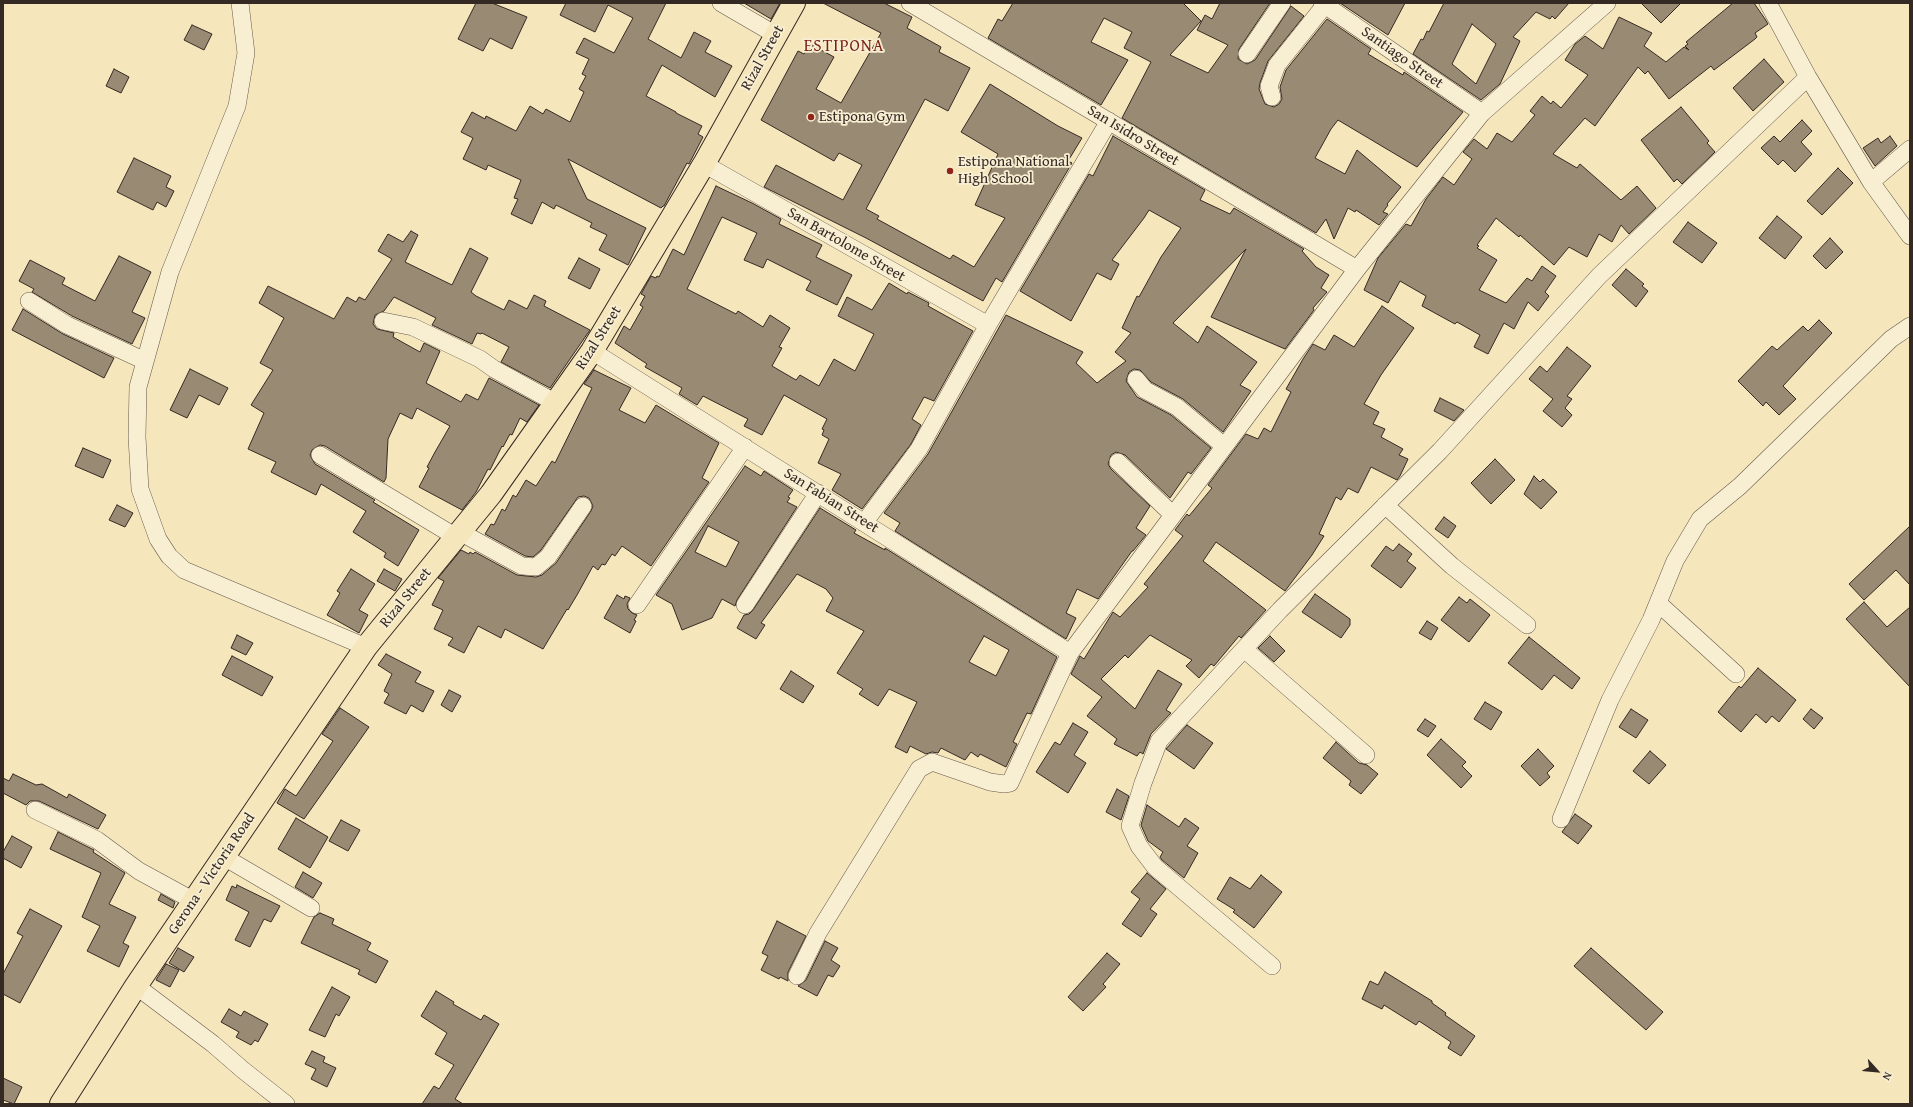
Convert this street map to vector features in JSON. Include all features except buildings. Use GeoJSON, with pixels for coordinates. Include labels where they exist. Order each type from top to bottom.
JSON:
{"type":"FeatureCollection","features":[{"type":"Feature","properties":{"kind":"main road","name":"Rizal Street"},"geometry":{"type":"LineString","coordinates":[[366,647],[491,494],[592,351],[704,164],[794,3]]}},
{"type":"Feature","properties":{"kind":"main road","name":"Gerona - Victoria Road"},"geometry":{"type":"LineString","coordinates":[[61,1104],[136,986],[366,647]]}},
{"type":"Feature","properties":{"kind":"street"},"geometry":{"type":"LineString","coordinates":[[240,3],[246,53],[237,106],[170,272],[138,387],[137,437],[140,489],[158,538],[169,556],[184,570],[366,647]]}},
{"type":"Feature","properties":{"kind":"street"},"geometry":{"type":"LineString","coordinates":[[721,3],[776,35]]}},
{"type":"Feature","properties":{"kind":"street","name":"San Isidro Street"},"geometry":{"type":"LineString","coordinates":[[910,3],[1357,269]]}},
{"type":"Feature","properties":{"kind":"street"},"geometry":{"type":"LineString","coordinates":[[1247,54],[1282,3]]}},
{"type":"Feature","properties":{"kind":"street"},"geometry":{"type":"LineString","coordinates":[[797,976],[818,933],[919,768],[932,762],[990,782],[1004,784],[1010,783],[1070,653],[1357,269],[1482,113],[1607,3]]}},
{"type":"Feature","properties":{"kind":"street"},"geometry":{"type":"LineString","coordinates":[[1768,3],[1808,77],[1871,182],[1910,236]]}},
{"type":"Feature","properties":{"kind":"street"},"geometry":{"type":"LineString","coordinates":[[1272,97],[1269,86],[1277,65],[1324,4]]}},
{"type":"Feature","properties":{"kind":"street","name":"Santiago Street"},"geometry":{"type":"LineString","coordinates":[[1324,4],[1482,113]]}},
{"type":"Feature","properties":{"kind":"street"},"geometry":{"type":"LineString","coordinates":[[1272,966],[1155,867],[1139,846],[1130,826],[1143,783],[1160,741],[1280,610],[1440,451],[1600,276],[1808,77]]}},
{"type":"Feature","properties":{"kind":"street"},"geometry":{"type":"LineString","coordinates":[[864,522],[919,449],[988,325],[1109,121]]}},
{"type":"Feature","properties":{"kind":"street"},"geometry":{"type":"LineString","coordinates":[[1871,182],[1910,149]]}},
{"type":"Feature","properties":{"kind":"street","name":"San Bartolome Street"},"geometry":{"type":"LineString","coordinates":[[704,164],[988,325]]}},
{"type":"Feature","properties":{"kind":"street"},"geometry":{"type":"LineString","coordinates":[[29,301],[67,324],[145,360]]}},
{"type":"Feature","properties":{"kind":"street"},"geometry":{"type":"LineString","coordinates":[[383,321],[412,327],[480,359],[494,369],[556,403]]}},
{"type":"Feature","properties":{"kind":"street"},"geometry":{"type":"LineString","coordinates":[[1561,819],[1610,700],[1658,603],[1675,561],[1700,519],[1740,486],[1891,340],[1910,326]]}},
{"type":"Feature","properties":{"kind":"street","name":"San Fabian Street"},"geometry":{"type":"LineString","coordinates":[[592,351],[1070,653]]}},
{"type":"Feature","properties":{"kind":"street"},"geometry":{"type":"LineString","coordinates":[[1136,379],[1145,390],[1177,407],[1224,446]]}},
{"type":"Feature","properties":{"kind":"street"},"geometry":{"type":"LineString","coordinates":[[637,604],[745,447]]}},
{"type":"Feature","properties":{"kind":"street"},"geometry":{"type":"LineString","coordinates":[[320,455],[458,535],[522,566],[536,567],[548,557],[583,506]]}},
{"type":"Feature","properties":{"kind":"street"},"geometry":{"type":"LineString","coordinates":[[1118,462],[1173,515]]}},
{"type":"Feature","properties":{"kind":"street"},"geometry":{"type":"LineString","coordinates":[[745,605],[818,493]]}},
{"type":"Feature","properties":{"kind":"street"},"geometry":{"type":"LineString","coordinates":[[1385,506],[1452,566],[1527,625]]}},
{"type":"Feature","properties":{"kind":"street"},"geometry":{"type":"LineString","coordinates":[[1658,603],[1736,674]]}},
{"type":"Feature","properties":{"kind":"street"},"geometry":{"type":"LineString","coordinates":[[1244,649],[1366,755]]}},
{"type":"Feature","properties":{"kind":"street"},"geometry":{"type":"LineString","coordinates":[[34,810],[97,840],[139,871],[194,901]]}},
{"type":"Feature","properties":{"kind":"street"},"geometry":{"type":"LineString","coordinates":[[224,857],[311,908]]}},
{"type":"Feature","properties":{"kind":"street"},"geometry":{"type":"LineString","coordinates":[[136,986],[213,1044],[286,1104]]}},
{"type":"Feature","properties":{"kind":"place","name":"Estipona Gym"},"geometry":{"type":"Point","coordinates":[811,117]}},
{"type":"Feature","properties":{"kind":"place","name":"Estipona National High School"},"geometry":{"type":"Point","coordinates":[950,171]}},
{"type":"Feature","properties":{"kind":"district","name":"ESTIPONA"},"geometry":{"type":"Point","coordinates":[844,47]}}]}
